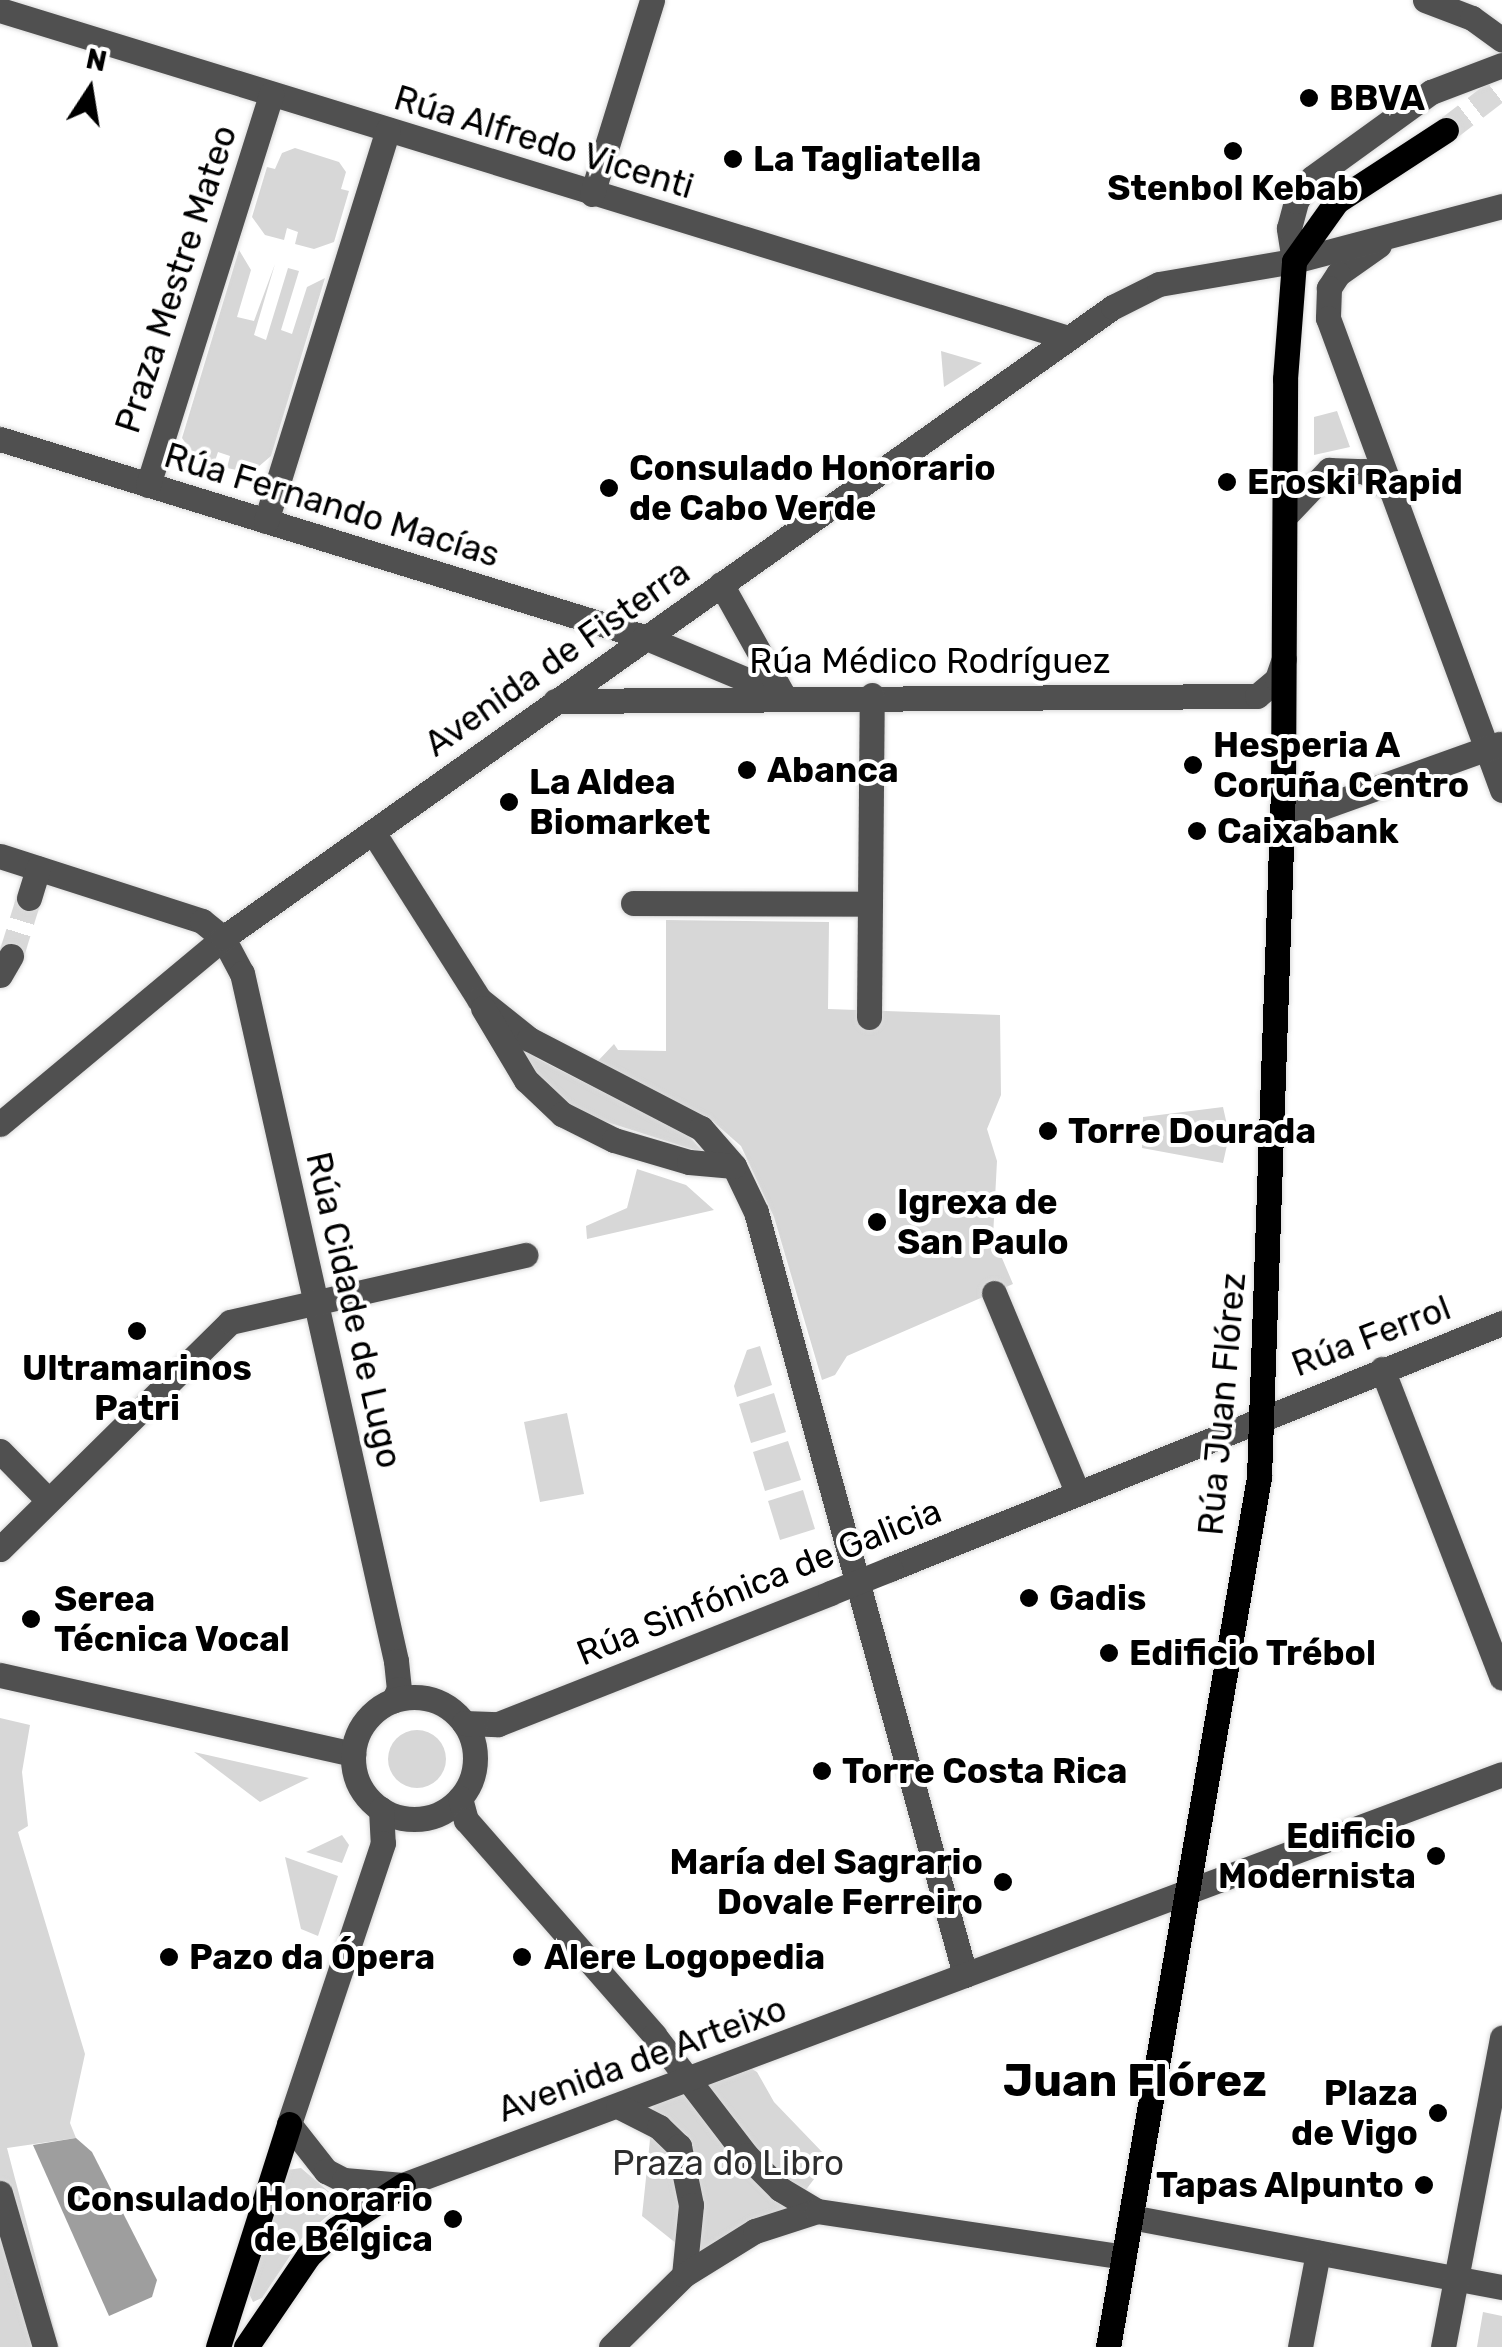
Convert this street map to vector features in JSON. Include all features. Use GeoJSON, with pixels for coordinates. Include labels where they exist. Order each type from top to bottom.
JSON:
{"type":"FeatureCollection","features":[{"type":"Feature","properties":{"kind":"main road"},"geometry":{"type":"LineString","coordinates":[[1294,260],[1337,200],[1446,130]]}},
{"type":"Feature","properties":{"kind":"main road","name":"Rúa Juan Flórez"},"geometry":{"type":"LineString","coordinates":[[1108,2347],[1187,1895],[1264,1414],[1283,788],[1284,380],[1294,260]]}},
{"type":"Feature","properties":{"kind":"main road"},"geometry":{"type":"LineString","coordinates":[[218,2347],[289,2124]]}},
{"type":"Feature","properties":{"kind":"main road","name":"Avenida de Arteixo"},"geometry":{"type":"LineString","coordinates":[[246,2347],[308,2256],[336,2229],[404,2185]]}},
{"type":"Feature","properties":{"kind":"street"},"geometry":{"type":"LineString","coordinates":[[592,194],[652,0]]}},
{"type":"Feature","properties":{"kind":"street"},"geometry":{"type":"LineString","coordinates":[[1425,0],[1472,18],[1502,40]]}},
{"type":"Feature","properties":{"kind":"street","name":"Rúa Alfredo Vicenti"},"geometry":{"type":"LineString","coordinates":[[0,10],[40,11],[271,94],[1068,338]]}},
{"type":"Feature","properties":{"kind":"street"},"geometry":{"type":"LineString","coordinates":[[1294,260],[1289,228],[1296,201],[1312,178],[1432,92],[1502,65]]}},
{"type":"Feature","properties":{"kind":"street","name":"Praza Mestre Mateo"},"geometry":{"type":"LineString","coordinates":[[148,484],[271,94]]}},
{"type":"Feature","properties":{"kind":"street"},"geometry":{"type":"LineString","coordinates":[[266,521],[388,130]]}},
{"type":"Feature","properties":{"kind":"street","name":"Avenida de Fisterra"},"geometry":{"type":"LineString","coordinates":[[0,1124],[223,938],[1068,338],[1159,284],[1294,260],[1502,206]]}},
{"type":"Feature","properties":{"kind":"street"},"geometry":{"type":"LineString","coordinates":[[1408,230],[1338,274],[1326,306],[1388,488],[1494,745],[1502,790]]}},
{"type":"Feature","properties":{"kind":"street","name":"Rúa Fernando Macías"},"geometry":{"type":"LineString","coordinates":[[0,439],[644,637],[783,696]]}},
{"type":"Feature","properties":{"kind":"street"},"geometry":{"type":"LineString","coordinates":[[1285,516],[1329,470],[1364,471],[1388,488]]}},
{"type":"Feature","properties":{"kind":"street"},"geometry":{"type":"LineString","coordinates":[[721,584],[783,696]]}},
{"type":"Feature","properties":{"kind":"street","name":"Rúa Médico Rodríguez"},"geometry":{"type":"LineString","coordinates":[[555,701],[783,696],[1257,696],[1277,678],[1284,659]]}},
{"type":"Feature","properties":{"kind":"street"},"geometry":{"type":"LineString","coordinates":[[869,1017],[872,696]]}},
{"type":"Feature","properties":{"kind":"street"},"geometry":{"type":"LineString","coordinates":[[1283,788],[1294,808],[1309,812],[1494,745]]}},
{"type":"Feature","properties":{"kind":"street"},"geometry":{"type":"LineString","coordinates":[[372,832],[479,999],[500,1044],[562,1114],[633,1145],[734,1166]]}},
{"type":"Feature","properties":{"kind":"street"},"geometry":{"type":"LineString","coordinates":[[0,856],[159,904],[223,938]]}},
{"type":"Feature","properties":{"kind":"street"},"geometry":{"type":"LineString","coordinates":[[29,898],[38,868]]}},
{"type":"Feature","properties":{"kind":"street"},"geometry":{"type":"LineString","coordinates":[[632,903],[870,904]]}},
{"type":"Feature","properties":{"kind":"street","name":"Rúa Cidade de Lugo"},"geometry":{"type":"LineString","coordinates":[[223,938],[242,974],[317,1303],[400,1678],[393,1701]]}},
{"type":"Feature","properties":{"kind":"street"},"geometry":{"type":"LineString","coordinates":[[479,999],[529,1039],[701,1128],[734,1166],[756,1212],[965,1975]]}},
{"type":"Feature","properties":{"kind":"street"},"geometry":{"type":"LineString","coordinates":[[0,1548],[230,1322],[526,1255]]}},
{"type":"Feature","properties":{"kind":"street"},"geometry":{"type":"LineString","coordinates":[[994,1293],[1076,1491]]}},
{"type":"Feature","properties":{"kind":"street","name":"Rúa Ferrol"},"geometry":{"type":"LineString","coordinates":[[1264,1414],[1502,1323]]}},
{"type":"Feature","properties":{"kind":"street"},"geometry":{"type":"LineString","coordinates":[[1382,1370],[1502,1678]]}},
{"type":"Feature","properties":{"kind":"street","name":"Rúa Sinfónica de Galicia"},"geometry":{"type":"LineString","coordinates":[[464,1723],[498,1724],[890,1569],[1264,1414]]}},
{"type":"Feature","properties":{"kind":"street"},"geometry":{"type":"LineString","coordinates":[[0,1451],[48,1500]]}},
{"type":"Feature","properties":{"kind":"street"},"geometry":{"type":"LineString","coordinates":[[0,1675],[353,1754]]}},
{"type":"Feature","properties":{"kind":"street"},"geometry":{"type":"LineString","coordinates":[[289,2124],[384,1843],[381,1809],[358,1782],[353,1754],[365,1722],[393,1701],[440,1703],[464,1723],[475,1754],[460,1798],[466,1820],[690,2079],[746,2155],[780,2189],[817,2211],[1124,2257]]}},
{"type":"Feature","properties":{"kind":"street","name":"Avenida de Arteixo"},"geometry":{"type":"LineString","coordinates":[[289,2124],[326,2172],[344,2180],[404,2185],[1502,1774]]}},
{"type":"Feature","properties":{"kind":"street"},"geometry":{"type":"LineString","coordinates":[[381,1809],[422,1818],[460,1798]]}},
{"type":"Feature","properties":{"kind":"street"},"geometry":{"type":"LineString","coordinates":[[1443,2347],[1502,2038]]}},
{"type":"Feature","properties":{"kind":"street"},"geometry":{"type":"LineString","coordinates":[[618,2106],[659,2127],[679,2146],[691,2205],[684,2274]]}},
{"type":"Feature","properties":{"kind":"street"},"geometry":{"type":"LineString","coordinates":[[0,2193],[45,2347]]}},
{"type":"Feature","properties":{"kind":"street"},"geometry":{"type":"LineString","coordinates":[[611,2347],[684,2274],[755,2231],[817,2211]]}},
{"type":"Feature","properties":{"kind":"street"},"geometry":{"type":"LineString","coordinates":[[1131,2217],[1502,2287]]}},
{"type":"Feature","properties":{"kind":"street"},"geometry":{"type":"LineString","coordinates":[[1300,2347],[1318,2253]]}},
{"type":"Feature","properties":{"kind":"green space"},"geometry":{"type":"Polygon","coordinates":[[[295,148],[339,162],[346,172],[341,189],[349,191],[334,242],[314,249],[295,244],[298,232],[287,228],[284,240],[265,235],[252,217],[267,167],[275,169],[282,153],[295,148]]]}},
{"type":"Feature","properties":{"kind":"green space"},"geometry":{"type":"Polygon","coordinates":[[[239,250],[251,270],[237,317],[254,321],[275,264],[254,335],[266,340],[288,268],[299,271],[281,330],[292,334],[307,287],[325,278],[271,456],[251,473],[227,468],[230,456],[218,452],[214,464],[196,458],[182,438],[239,250]]]}},
{"type":"Feature","properties":{"kind":"green space"},"geometry":{"type":"Polygon","coordinates":[[[941,351],[982,363],[944,387],[941,351]]]}},
{"type":"Feature","properties":{"kind":"green space"},"geometry":{"type":"Polygon","coordinates":[[[1337,411],[1350,447],[1314,455],[1314,417],[1337,411]]]}},
{"type":"Feature","properties":{"kind":"green space"},"geometry":{"type":"Polygon","coordinates":[[[666,920],[829,922],[828,1009],[1000,1015],[1001,1095],[987,1129],[997,1161],[993,1237],[1013,1284],[847,1356],[835,1375],[822,1380],[774,1217],[741,1146],[709,1118],[596,1063],[614,1044],[618,1050],[666,1051],[666,920]]]}},
{"type":"Feature","properties":{"kind":"green space"},"geometry":{"type":"Polygon","coordinates":[[[511,1038],[538,1059],[688,1135],[704,1153],[585,1115],[541,1086],[511,1038]]]}},
{"type":"Feature","properties":{"kind":"green space"},"geometry":{"type":"Polygon","coordinates":[[[1223,1107],[1227,1125],[1168,1123],[1167,1133],[1168,1143],[1227,1145],[1223,1163],[1142,1148],[1143,1117],[1223,1107]]]}},
{"type":"Feature","properties":{"kind":"green space"},"geometry":{"type":"Polygon","coordinates":[[[637,1169],[686,1185],[714,1210],[587,1239],[586,1226],[627,1208],[637,1169]]]}},
{"type":"Feature","properties":{"kind":"green space"},"geometry":{"type":"Polygon","coordinates":[[[760,1346],[772,1385],[737,1397],[734,1386],[747,1350],[760,1346]]]}},
{"type":"Feature","properties":{"kind":"green space"},"geometry":{"type":"Polygon","coordinates":[[[774,1393],[786,1432],[751,1443],[739,1404],[774,1393]]]}},
{"type":"Feature","properties":{"kind":"green space"},"geometry":{"type":"Polygon","coordinates":[[[567,1413],[584,1494],[540,1502],[524,1422],[567,1413]]]}},
{"type":"Feature","properties":{"kind":"green space"},"geometry":{"type":"Polygon","coordinates":[[[788,1441],[801,1480],[765,1491],[753,1452],[788,1441]]]}},
{"type":"Feature","properties":{"kind":"green space"},"geometry":{"type":"Polygon","coordinates":[[[803,1490],[815,1529],[780,1540],[768,1501],[803,1490]]]}},
{"type":"Feature","properties":{"kind":"green space"},"geometry":{"type":"Polygon","coordinates":[[[0,1718],[30,1725],[22,1772],[28,1826],[18,1832],[85,2054],[70,2123],[76,2138],[7,2148],[59,2347],[0,2347],[0,1718]]]}},
{"type":"Feature","properties":{"kind":"green space"},"geometry":{"type":"Polygon","coordinates":[[[417,1730],[437,1739],[446,1759],[437,1779],[417,1788],[397,1779],[388,1759],[397,1739],[417,1730]]]}},
{"type":"Feature","properties":{"kind":"green space"},"geometry":{"type":"Polygon","coordinates":[[[194,1752],[309,1778],[260,1802],[194,1752]]]}},
{"type":"Feature","properties":{"kind":"green space"},"geometry":{"type":"Polygon","coordinates":[[[342,1835],[349,1845],[342,1863],[306,1852],[342,1835]]]}},
{"type":"Feature","properties":{"kind":"green space"},"geometry":{"type":"Polygon","coordinates":[[[285,1857],[338,1876],[318,1936],[301,1929],[285,1857]]]}},
{"type":"Feature","properties":{"kind":"green space","name":"Praza do Libro"},"geometry":{"type":"Polygon","coordinates":[[[738,2061],[757,2072],[774,2102],[824,2154],[821,2170],[782,2221],[707,2268],[642,2216],[655,2092],[738,2061]]]}},
{"type":"Feature","properties":{"kind":"green space"},"geometry":{"type":"Polygon","coordinates":[[[301,2168],[342,2203],[302,2238],[262,2298],[253,2302],[248,2291],[287,2170],[301,2168]]]}},
{"type":"Feature","properties":{"kind":"green space"},"geometry":{"type":"Polygon","coordinates":[[[1483,2312],[1502,2316],[1502,2347],[1477,2347],[1483,2312]]]}},
{"type":"Feature","properties":{"kind":"shaded area"},"geometry":{"type":"Polygon","coordinates":[[[76,2138],[92,2152],[157,2280],[152,2297],[109,2316],[33,2145],[76,2138]]]}},
{"type":"Feature","properties":{"kind":"tunnel"},"geometry":{"type":"LineString","coordinates":[[1446,130],[1502,87]]}},
{"type":"Feature","properties":{"kind":"tunnel"},"geometry":{"type":"LineString","coordinates":[[11,956],[29,898]]}},
{"type":"Feature","properties":{"kind":"place","name":"BBVA"},"geometry":{"type":"Point","coordinates":[1309,98]}},
{"type":"Feature","properties":{"kind":"place","name":"Stenbol Kebab"},"geometry":{"type":"Point","coordinates":[1233,151]}},
{"type":"Feature","properties":{"kind":"place","name":"La Tagliatella"},"geometry":{"type":"Point","coordinates":[733,159]}},
{"type":"Feature","properties":{"kind":"place","name":"Eroski Rapid"},"geometry":{"type":"Point","coordinates":[1227,482]}},
{"type":"Feature","properties":{"kind":"place","name":"Consulado Honorario de Cabo Verde"},"geometry":{"type":"Point","coordinates":[609,488]}},
{"type":"Feature","properties":{"kind":"place","name":"Hesperia A Coruña Centro"},"geometry":{"type":"Point","coordinates":[1193,765]}},
{"type":"Feature","properties":{"kind":"place","name":"Abanca"},"geometry":{"type":"Point","coordinates":[747,770]}},
{"type":"Feature","properties":{"kind":"place","name":"La Aldea Biomarket"},"geometry":{"type":"Point","coordinates":[509,802]}},
{"type":"Feature","properties":{"kind":"place","name":"Caixabank"},"geometry":{"type":"Point","coordinates":[1197,831]}},
{"type":"Feature","properties":{"kind":"place","name":"Torre Dourada"},"geometry":{"type":"Point","coordinates":[1048,1131]}},
{"type":"Feature","properties":{"kind":"place","name":"Igrexa de San Paulo"},"geometry":{"type":"Point","coordinates":[877,1222]}},
{"type":"Feature","properties":{"kind":"place","name":"Ultramarinos Patri"},"geometry":{"type":"Point","coordinates":[137,1331]}},
{"type":"Feature","properties":{"kind":"place","name":"Gadis"},"geometry":{"type":"Point","coordinates":[1029,1598]}},
{"type":"Feature","properties":{"kind":"place","name":"Serea Técnica Vocal"},"geometry":{"type":"Point","coordinates":[31,1619]}},
{"type":"Feature","properties":{"kind":"place","name":"Edificio Trébol"},"geometry":{"type":"Point","coordinates":[1109,1653]}},
{"type":"Feature","properties":{"kind":"place","name":"Torre Costa Rica"},"geometry":{"type":"Point","coordinates":[822,1771]}},
{"type":"Feature","properties":{"kind":"place","name":"Edificio Modernista"},"geometry":{"type":"Point","coordinates":[1436,1856]}},
{"type":"Feature","properties":{"kind":"place","name":"María del Sagrario Dovale Ferreiro"},"geometry":{"type":"Point","coordinates":[1003,1882]}},
{"type":"Feature","properties":{"kind":"place","name":"Pazo da Ópera"},"geometry":{"type":"Point","coordinates":[169,1957]}},
{"type":"Feature","properties":{"kind":"place","name":"Alere Logopedia"},"geometry":{"type":"Point","coordinates":[522,1957]}},
{"type":"Feature","properties":{"kind":"place","name":"Plaza de Vigo"},"geometry":{"type":"Point","coordinates":[1438,2113]}},
{"type":"Feature","properties":{"kind":"place","name":"Tapas Alpunto"},"geometry":{"type":"Point","coordinates":[1424,2185]}},
{"type":"Feature","properties":{"kind":"place","name":"Consulado Honorario de Bélgica"},"geometry":{"type":"Point","coordinates":[453,2219]}},
{"type":"Feature","properties":{"kind":"district","name":"Juan Flórez"},"geometry":{"type":"Point","coordinates":[1135,2081]}}]}
